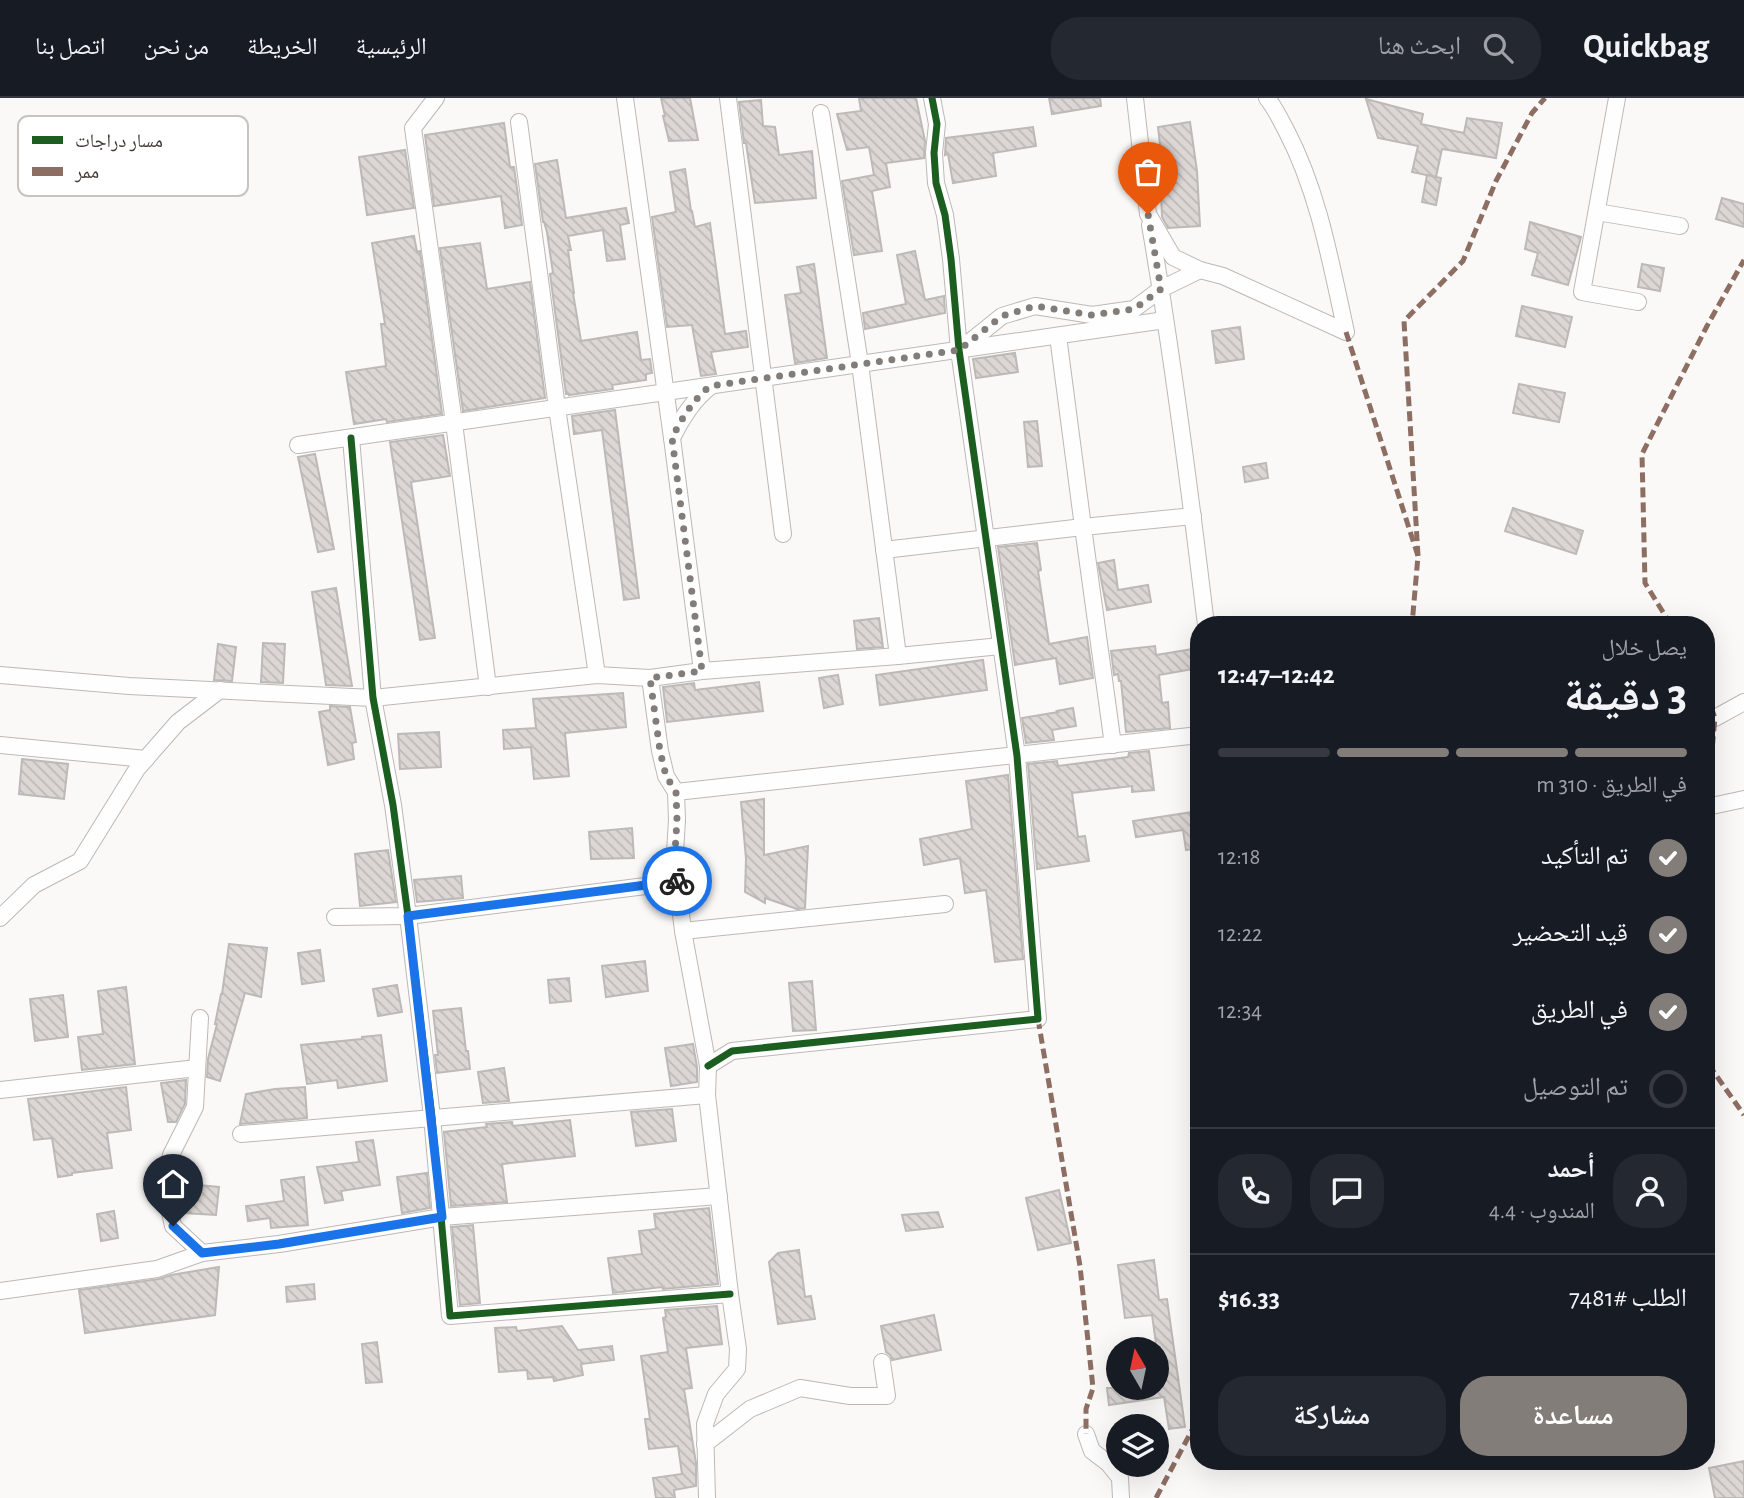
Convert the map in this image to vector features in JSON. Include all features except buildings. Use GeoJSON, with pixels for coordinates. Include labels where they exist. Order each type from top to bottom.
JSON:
{"type":"FeatureCollection","features":[{"type":"Feature","properties":{"kind":"street"},"geometry":{"type":"LineString","coordinates":[[436,98],[413,128],[488,687]]}},
{"type":"Feature","properties":{"kind":"street"},"geometry":{"type":"LineString","coordinates":[[625,98],[702,671]]}},
{"type":"Feature","properties":{"kind":"street"},"geometry":{"type":"LineString","coordinates":[[728,98],[783,534]]}},
{"type":"Feature","properties":{"kind":"street"},"geometry":{"type":"LineString","coordinates":[[708,1066],[732,1051],[1038,1019],[1017,756],[959,350],[945,215],[936,183],[934,153],[937,124],[932,98]]}},
{"type":"Feature","properties":{"kind":"street"},"geometry":{"type":"LineString","coordinates":[[1135,98],[1148,214],[1166,320],[1205,616]]}},
{"type":"Feature","properties":{"kind":"street"},"geometry":{"type":"LineString","coordinates":[[1148,214],[1173,257],[1200,270],[1223,276],[1346,332],[1319,212],[1298,153],[1267,98]]}},
{"type":"Feature","properties":{"kind":"street"},"geometry":{"type":"LineString","coordinates":[[1617,98],[1582,292],[1638,302]]}},
{"type":"Feature","properties":{"kind":"street"},"geometry":{"type":"LineString","coordinates":[[821,113],[860,364],[898,656]]}},
{"type":"Feature","properties":{"kind":"street"},"geometry":{"type":"LineString","coordinates":[[519,122],[557,408],[597,676]]}},
{"type":"Feature","properties":{"kind":"street"},"geometry":{"type":"LineString","coordinates":[[1597,212],[1680,226]]}},
{"type":"Feature","properties":{"kind":"street"},"geometry":{"type":"LineString","coordinates":[[959,350],[1002,316],[1035,306],[1092,315],[1134,309],[1161,289],[1200,270]]}},
{"type":"Feature","properties":{"kind":"street"},"geometry":{"type":"LineString","coordinates":[[298,445],[1166,320]]}},
{"type":"Feature","properties":{"kind":"street"},"geometry":{"type":"LineString","coordinates":[[1058,336],[1113,745]]}},
{"type":"Feature","properties":{"kind":"street"},"geometry":{"type":"LineString","coordinates":[[672,438],[691,405],[710,386]]}},
{"type":"Feature","properties":{"kind":"street"},"geometry":{"type":"LineString","coordinates":[[351,438],[373,698],[393,804],[408,916],[432,1117],[450,1316],[730,1294]]}},
{"type":"Feature","properties":{"kind":"street"},"geometry":{"type":"LineString","coordinates":[[884,550],[1193,516]]}},
{"type":"Feature","properties":{"kind":"street"},"geometry":{"type":"LineString","coordinates":[[0,675],[129,686],[373,698],[597,676],[650,678],[702,671],[1001,646]]}},
{"type":"Feature","properties":{"kind":"street"},"geometry":{"type":"LineString","coordinates":[[650,678],[660,751],[666,776],[676,792],[675,852],[682,931],[708,1066],[707,1095],[738,1349],[737,1369],[716,1395],[705,1424],[707,1498]]}},
{"type":"Feature","properties":{"kind":"street"},"geometry":{"type":"LineString","coordinates":[[0,918],[34,885],[80,861],[137,769],[178,722],[220,690]]}},
{"type":"Feature","properties":{"kind":"street"},"geometry":{"type":"LineString","coordinates":[[1715,718],[1744,702]]}},
{"type":"Feature","properties":{"kind":"street"},"geometry":{"type":"LineString","coordinates":[[676,792],[1190,736]]}},
{"type":"Feature","properties":{"kind":"street"},"geometry":{"type":"LineString","coordinates":[[0,745],[146,759]]}},
{"type":"Feature","properties":{"kind":"street"},"geometry":{"type":"LineString","coordinates":[[1715,805],[1744,799]]}},
{"type":"Feature","properties":{"kind":"street"},"geometry":{"type":"LineString","coordinates":[[335,917],[408,916],[677,882]]}},
{"type":"Feature","properties":{"kind":"street"},"geometry":{"type":"LineString","coordinates":[[682,931],[945,904]]}},
{"type":"Feature","properties":{"kind":"street"},"geometry":{"type":"LineString","coordinates":[[200,1018],[195,1107],[171,1155],[164,1185],[173,1226],[202,1253]]}},
{"type":"Feature","properties":{"kind":"street"},"geometry":{"type":"LineString","coordinates":[[0,1090],[197,1068]]}},
{"type":"Feature","properties":{"kind":"street"},"geometry":{"type":"LineString","coordinates":[[240,1134],[707,1095]]}},
{"type":"Feature","properties":{"kind":"street"},"geometry":{"type":"LineString","coordinates":[[0,1292],[157,1269],[202,1253],[279,1244],[442,1217],[719,1196]]}},
{"type":"Feature","properties":{"kind":"street"},"geometry":{"type":"LineString","coordinates":[[705,1444],[750,1409],[800,1388],[850,1396],[887,1396],[882,1362]]}},
{"type":"Feature","properties":{"kind":"street"},"geometry":{"type":"LineString","coordinates":[[1086,1434],[1092,1451],[1108,1463],[1120,1478],[1121,1498]]}},
{"type":"Feature","properties":{"kind":"marked path"},"geometry":{"type":"LineString","coordinates":[[1418,556],[1404,321],[1463,261],[1496,181],[1532,113],[1545,98]]}},
{"type":"Feature","properties":{"kind":"marked path"},"geometry":{"type":"LineString","coordinates":[[1665,616],[1645,583],[1642,454],[1744,260]]}},
{"type":"Feature","properties":{"kind":"marked path"},"geometry":{"type":"LineString","coordinates":[[1346,332],[1418,556],[1413,616]]}},
{"type":"Feature","properties":{"kind":"marked path"},"geometry":{"type":"LineString","coordinates":[[1038,1019],[1080,1266],[1093,1388],[1086,1409],[1086,1434]]}},
{"type":"Feature","properties":{"kind":"marked path"},"geometry":{"type":"LineString","coordinates":[[1715,1074],[1744,1115]]}},
{"type":"Feature","properties":{"kind":"marked path"},"geometry":{"type":"LineString","coordinates":[[1156,1498],[1190,1434]]}},
{"type":"Feature","properties":{"kind":"cycle path"},"geometry":{"type":"LineString","coordinates":[[708,1066],[732,1051],[1038,1019],[1017,756],[959,350],[945,215],[936,183],[934,153],[937,124],[932,98]]}},
{"type":"Feature","properties":{"kind":"cycle path"},"geometry":{"type":"LineString","coordinates":[[351,438],[373,698],[393,805],[408,916],[432,1117],[450,1316],[730,1294]]}},
{"type":"Feature","properties":{"kind":"way so far"},"geometry":{"type":"LineString","coordinates":[[677,881],[676,792],[666,776],[660,751],[650,678],[702,671],[672,438],[691,405],[710,386],[959,350],[1002,316],[1035,306],[1092,315],[1134,309],[1161,289],[1148,214]]}},
{"type":"Feature","properties":{"kind":"route"},"geometry":{"type":"LineString","coordinates":[[173,1226],[202,1253],[279,1244],[442,1217],[408,916],[677,881]]}}]}
